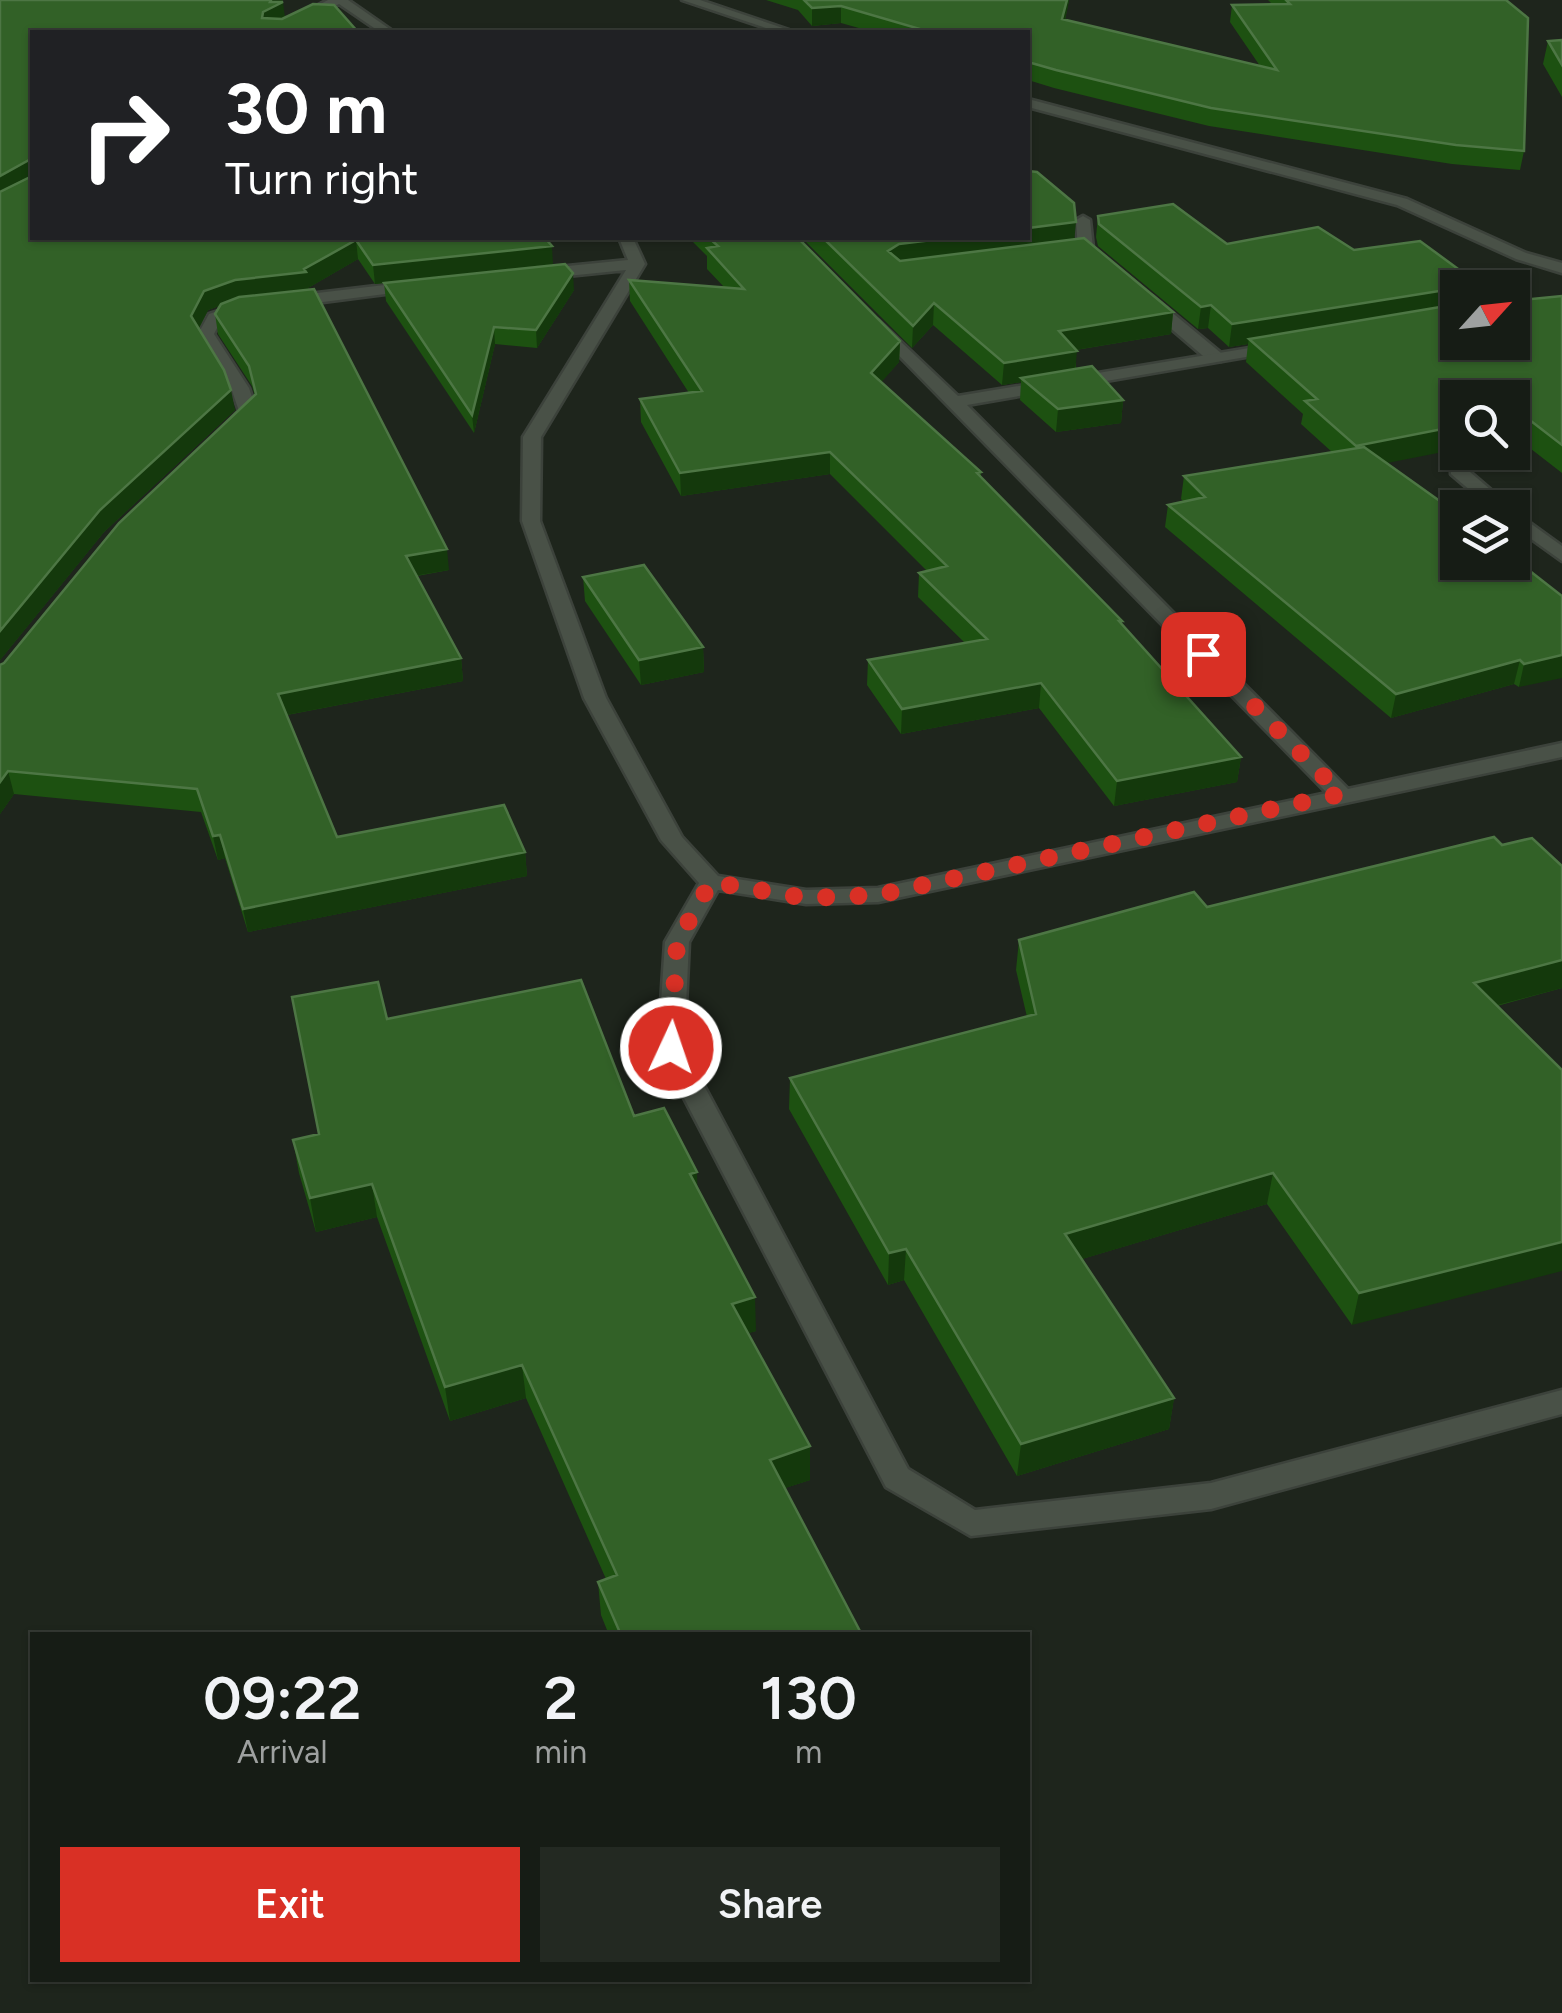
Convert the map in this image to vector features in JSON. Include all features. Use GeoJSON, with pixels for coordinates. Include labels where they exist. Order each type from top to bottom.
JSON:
{"type":"FeatureCollection","features":[{"type":"Feature","properties":{"kind":"street"},"geometry":{"type":"LineString","coordinates":[[277,30],[339,0],[385,30]]}},
{"type":"Feature","properties":{"kind":"street"},"geometry":{"type":"LineString","coordinates":[[688,0],[783,30]]}},
{"type":"Feature","properties":{"kind":"street"},"geometry":{"type":"LineString","coordinates":[[1030,104],[1402,202],[1521,256],[1562,268]]}},
{"type":"Feature","properties":{"kind":"street"},"geometry":{"type":"LineString","coordinates":[[1083,220],[1086,250]]}},
{"type":"Feature","properties":{"kind":"street"},"geometry":{"type":"LineString","coordinates":[[627,240],[637,264]]}},
{"type":"Feature","properties":{"kind":"street"},"geometry":{"type":"LineString","coordinates":[[1068,252],[1086,250],[1115,273]]}},
{"type":"Feature","properties":{"kind":"street"},"geometry":{"type":"LineString","coordinates":[[522,276],[637,264]]}},
{"type":"Feature","properties":{"kind":"street"},"geometry":{"type":"LineString","coordinates":[[637,264],[532,437],[532,521],[596,698],[672,840],[711,882],[806,898],[878,895],[1562,750]]}},
{"type":"Feature","properties":{"kind":"street"},"geometry":{"type":"LineString","coordinates":[[221,438],[248,412],[240,388],[206,334],[215,316],[238,308],[445,284]]}},
{"type":"Feature","properties":{"kind":"street"},"geometry":{"type":"LineString","coordinates":[[1129,285],[1215,357]]}},
{"type":"Feature","properties":{"kind":"street"},"geometry":{"type":"LineString","coordinates":[[858,306],[1341,794]]}},
{"type":"Feature","properties":{"kind":"street"},"geometry":{"type":"LineString","coordinates":[[956,402],[1290,344]]}},
{"type":"Feature","properties":{"kind":"street"},"geometry":{"type":"LineString","coordinates":[[1457,470],[1482,490]]}},
{"type":"Feature","properties":{"kind":"street"},"geometry":{"type":"LineString","coordinates":[[1530,529],[1562,555]]}},
{"type":"Feature","properties":{"kind":"street"},"geometry":{"type":"LineString","coordinates":[[711,882],[677,942],[671,1048],[897,1478],[971,1523],[1210,1496],[1562,1402]]}},
{"type":"Feature","properties":{"kind":"building"},"geometry":{"type":"Polygon","coordinates":[[[0,0],[271,0],[283,2],[263,12],[262,18],[282,19],[313,4],[334,5],[356,30],[30,30],[30,177],[29,160],[0,176],[0,0]]]}},
{"type":"Feature","properties":{"kind":"building"},"geometry":{"type":"Polygon","coordinates":[[[804,0],[1067,0],[1062,19],[1277,70],[1232,5],[1290,4],[1286,0],[1506,0],[1528,18],[1524,151],[1456,145],[1211,108],[1030,63],[1030,30],[923,30],[841,6],[812,8],[804,0]]]}},
{"type":"Feature","properties":{"kind":"building"},"geometry":{"type":"Polygon","coordinates":[[[1562,40],[1562,65],[1548,41],[1562,40]]]}},
{"type":"Feature","properties":{"kind":"building"},"geometry":{"type":"Polygon","coordinates":[[[1030,171],[1037,172],[1074,203],[1076,222],[1030,228],[1030,171]]]}},
{"type":"Feature","properties":{"kind":"building"},"geometry":{"type":"Polygon","coordinates":[[[30,177],[30,240],[356,240],[304,269],[306,272],[235,280],[204,291],[191,316],[224,370],[231,390],[100,510],[0,631],[0,192],[30,177]]]}},
{"type":"Feature","properties":{"kind":"building"},"geometry":{"type":"Polygon","coordinates":[[[1173,204],[1227,244],[1318,227],[1354,250],[1420,241],[1459,270],[1440,270],[1440,291],[1232,324],[1211,305],[1201,307],[1099,224],[1098,216],[1173,204]]]}},
{"type":"Feature","properties":{"kind":"building"},"geometry":{"type":"Polygon","coordinates":[[[1084,238],[1173,312],[1059,331],[1077,351],[1004,363],[934,303],[913,326],[825,240],[932,240],[899,244],[888,251],[900,261],[1084,238]]]}},
{"type":"Feature","properties":{"kind":"building"},"geometry":{"type":"Polygon","coordinates":[[[356,240],[547,240],[552,246],[373,265],[356,240]]]}},
{"type":"Feature","properties":{"kind":"building"},"geometry":{"type":"Polygon","coordinates":[[[711,240],[800,240],[900,341],[871,373],[981,472],[977,473],[1122,621],[1241,757],[1117,781],[1041,683],[902,709],[868,660],[987,639],[919,573],[947,566],[830,452],[680,473],[640,399],[702,391],[629,280],[744,289],[707,248],[718,246],[711,240]]]}},
{"type":"Feature","properties":{"kind":"building"},"geometry":{"type":"Polygon","coordinates":[[[565,264],[573,273],[536,330],[494,327],[472,415],[384,283],[565,264]]]}},
{"type":"Feature","properties":{"kind":"building"},"geometry":{"type":"Polygon","coordinates":[[[314,289],[447,549],[406,556],[461,658],[278,694],[337,837],[504,805],[525,852],[243,909],[220,835],[213,836],[197,789],[8,771],[0,782],[0,665],[119,523],[256,394],[249,366],[215,314],[221,304],[239,297],[314,289]]]}},
{"type":"Feature","properties":{"kind":"building"},"geometry":{"type":"Polygon","coordinates":[[[1562,296],[1562,445],[1530,420],[1530,380],[1440,380],[1440,430],[1356,446],[1305,401],[1317,399],[1249,339],[1440,307],[1440,360],[1530,360],[1530,299],[1562,296]]]}},
{"type":"Feature","properties":{"kind":"building"},"geometry":{"type":"Polygon","coordinates":[[[1092,366],[1123,400],[1058,409],[1021,378],[1092,366]]]}},
{"type":"Feature","properties":{"kind":"building"},"geometry":{"type":"Polygon","coordinates":[[[1364,447],[1440,501],[1440,580],[1530,580],[1530,571],[1562,596],[1562,655],[1524,664],[1520,660],[1396,694],[1168,505],[1205,497],[1184,476],[1364,447]]]}},
{"type":"Feature","properties":{"kind":"building"},"geometry":{"type":"Polygon","coordinates":[[[644,565],[703,647],[639,660],[583,577],[644,565]]]}},
{"type":"Feature","properties":{"kind":"building"},"geometry":{"type":"Polygon","coordinates":[[[1494,837],[1502,845],[1532,838],[1562,866],[1562,960],[1474,983],[1562,1070],[1562,1242],[1359,1293],[1273,1173],[1065,1234],[1174,1398],[1021,1444],[906,1249],[889,1253],[790,1078],[1036,1014],[1019,940],[1194,892],[1207,907],[1494,837]]]}},
{"type":"Feature","properties":{"kind":"building"},"geometry":{"type":"Polygon","coordinates":[[[581,980],[634,1116],[664,1108],[697,1172],[690,1174],[755,1297],[732,1304],[810,1446],[770,1460],[860,1632],[620,1632],[598,1582],[617,1575],[522,1365],[445,1387],[372,1184],[310,1198],[293,1140],[319,1134],[292,997],[378,982],[387,1019],[581,980]]]}},
{"type":"Feature","properties":{"kind":"route"},"geometry":{"type":"LineString","coordinates":[[671,1048],[677,942],[711,882],[806,898],[878,895],[1341,794],[1203,654]]}}]}
